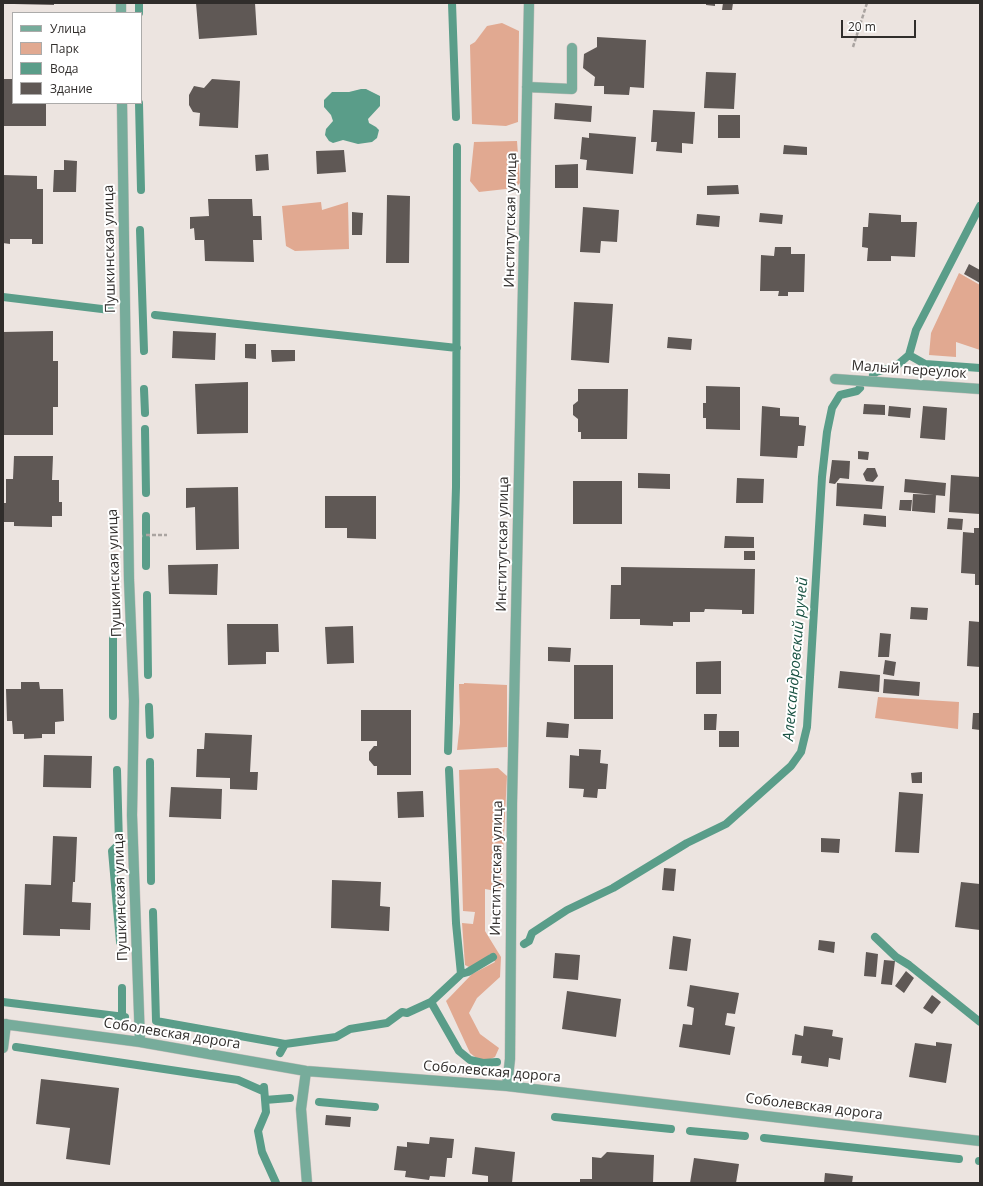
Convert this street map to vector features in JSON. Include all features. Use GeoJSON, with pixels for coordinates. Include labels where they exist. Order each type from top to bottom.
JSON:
{"type":"FeatureCollection","features":[{"type":"Feature","properties":{"kind":"street","name":"Институтская улица"},"geometry":{"type":"LineString","coordinates":[[507,1086],[509,1063],[512,795],[529,3]]}},
{"type":"Feature","properties":{"kind":"street"},"geometry":{"type":"LineString","coordinates":[[527,87],[572,89],[572,48]]}},
{"type":"Feature","properties":{"kind":"street","name":"Пушкинская улица"},"geometry":{"type":"LineString","coordinates":[[122,104],[129,580],[134,701],[132,815],[140,1042]]}},
{"type":"Feature","properties":{"kind":"street","name":"Малый переулок"},"geometry":{"type":"LineString","coordinates":[[835,380],[980,389]]}},
{"type":"Feature","properties":{"kind":"street"},"geometry":{"type":"LineString","coordinates":[[3,1048],[4,1024]]}},
{"type":"Feature","properties":{"kind":"street","name":"Соболевская дорога"},"geometry":{"type":"LineString","coordinates":[[4,1024],[140,1042],[306,1071],[507,1086],[980,1141]]}},
{"type":"Feature","properties":{"kind":"street"},"geometry":{"type":"LineString","coordinates":[[306,1071],[301,1108],[308,1183]]}},
{"type":"Feature","properties":{"kind":"path"},"geometry":{"type":"LineString","coordinates":[[853,46],[867,3]]}},
{"type":"Feature","properties":{"kind":"path"},"geometry":{"type":"LineString","coordinates":[[142,535],[167,535]]}},
{"type":"Feature","properties":{"kind":"green space"},"geometry":{"type":"Polygon","coordinates":[[[502,23],[519,31],[518,122],[506,126],[472,124],[470,45],[475,42],[487,26],[502,23]]]}},
{"type":"Feature","properties":{"kind":"green space"},"geometry":{"type":"Polygon","coordinates":[[[517,141],[520,183],[515,188],[479,192],[470,181],[474,142],[517,141]]]}},
{"type":"Feature","properties":{"kind":"green space"},"geometry":{"type":"Polygon","coordinates":[[[321,202],[322,210],[348,202],[349,249],[295,251],[286,246],[282,206],[321,202]]]}},
{"type":"Feature","properties":{"kind":"green space"},"geometry":{"type":"Polygon","coordinates":[[[959,273],[980,285],[980,350],[956,342],[956,357],[929,355],[931,333],[959,273]]]}},
{"type":"Feature","properties":{"kind":"green space"},"geometry":{"type":"Polygon","coordinates":[[[459,684],[507,685],[507,747],[457,750],[460,723],[459,684]]]}},
{"type":"Feature","properties":{"kind":"green space"},"geometry":{"type":"Polygon","coordinates":[[[878,697],[959,702],[958,729],[875,718],[878,697]]]}},
{"type":"Feature","properties":{"kind":"green space"},"geometry":{"type":"Polygon","coordinates":[[[498,768],[507,776],[501,892],[485,889],[485,931],[501,957],[500,977],[477,998],[469,1013],[480,1034],[499,1048],[495,1057],[488,1060],[479,1060],[470,1053],[446,1001],[472,974],[495,962],[490,954],[473,969],[465,965],[462,923],[473,924],[475,912],[463,911],[459,770],[498,768]]]}},
{"type":"Feature","properties":{"kind":"water"},"geometry":{"type":"Polygon","coordinates":[[[366,89],[380,96],[380,106],[368,119],[369,123],[379,130],[377,138],[372,142],[358,144],[343,140],[333,143],[329,141],[325,135],[326,129],[333,121],[331,115],[324,107],[324,100],[332,92],[349,92],[366,89]]]}},
{"type":"Feature","properties":{"kind":"building"},"geometry":{"type":"Polygon","coordinates":[[[54,3],[54,5],[14,4],[54,3]]]}},
{"type":"Feature","properties":{"kind":"building"},"geometry":{"type":"Polygon","coordinates":[[[196,3],[255,3],[257,35],[199,39],[196,3]]]}},
{"type":"Feature","properties":{"kind":"building"},"geometry":{"type":"Polygon","coordinates":[[[706,3],[715,3],[715,6],[706,5],[706,3]]]}},
{"type":"Feature","properties":{"kind":"building"},"geometry":{"type":"Polygon","coordinates":[[[723,3],[733,3],[732,10],[722,10],[723,3]]]}},
{"type":"Feature","properties":{"kind":"building"},"geometry":{"type":"Polygon","coordinates":[[[597,37],[646,40],[644,88],[630,87],[629,95],[604,94],[604,86],[594,86],[595,77],[583,68],[584,54],[597,47],[597,37]]]}},
{"type":"Feature","properties":{"kind":"building"},"geometry":{"type":"Polygon","coordinates":[[[706,72],[736,73],[734,109],[704,108],[706,72]]]}},
{"type":"Feature","properties":{"kind":"building"},"geometry":{"type":"Polygon","coordinates":[[[3,79],[12,79],[12,104],[46,104],[46,126],[3,126],[3,79]]]}},
{"type":"Feature","properties":{"kind":"building"},"geometry":{"type":"Polygon","coordinates":[[[212,79],[240,81],[238,128],[199,126],[200,113],[193,112],[189,105],[189,95],[194,86],[204,88],[212,79]]]}},
{"type":"Feature","properties":{"kind":"building"},"geometry":{"type":"Polygon","coordinates":[[[555,103],[592,106],[591,122],[554,119],[555,103]]]}},
{"type":"Feature","properties":{"kind":"building"},"geometry":{"type":"Polygon","coordinates":[[[653,110],[695,112],[693,144],[682,143],[682,153],[656,151],[657,142],[651,142],[653,110]]]}},
{"type":"Feature","properties":{"kind":"building"},"geometry":{"type":"Polygon","coordinates":[[[718,115],[740,115],[740,138],[718,138],[718,115]]]}},
{"type":"Feature","properties":{"kind":"building"},"geometry":{"type":"Polygon","coordinates":[[[589,133],[636,137],[633,174],[586,170],[587,160],[580,159],[582,137],[589,138],[589,133]]]}},
{"type":"Feature","properties":{"kind":"building"},"geometry":{"type":"Polygon","coordinates":[[[784,145],[807,147],[807,155],[783,154],[784,145]]]}},
{"type":"Feature","properties":{"kind":"building"},"geometry":{"type":"Polygon","coordinates":[[[344,150],[346,172],[317,174],[316,151],[344,150]]]}},
{"type":"Feature","properties":{"kind":"building"},"geometry":{"type":"Polygon","coordinates":[[[268,154],[269,170],[256,171],[255,155],[268,154]]]}},
{"type":"Feature","properties":{"kind":"building"},"geometry":{"type":"Polygon","coordinates":[[[64,160],[77,161],[76,192],[53,192],[54,170],[64,170],[64,160]]]}},
{"type":"Feature","properties":{"kind":"building"},"geometry":{"type":"Polygon","coordinates":[[[578,164],[578,188],[555,188],[555,165],[578,164]]]}},
{"type":"Feature","properties":{"kind":"building"},"geometry":{"type":"Polygon","coordinates":[[[3,175],[37,176],[37,189],[43,189],[43,244],[32,244],[32,239],[10,239],[10,244],[3,243],[3,175]]]}},
{"type":"Feature","properties":{"kind":"building"},"geometry":{"type":"Polygon","coordinates":[[[738,185],[739,194],[707,195],[707,186],[738,185]]]}},
{"type":"Feature","properties":{"kind":"building"},"geometry":{"type":"Polygon","coordinates":[[[387,195],[410,196],[409,263],[386,263],[387,195]]]}},
{"type":"Feature","properties":{"kind":"building"},"geometry":{"type":"Polygon","coordinates":[[[208,199],[252,199],[253,216],[261,216],[262,240],[253,240],[254,262],[205,261],[204,240],[195,240],[194,228],[190,229],[190,217],[209,216],[208,199]]]}},
{"type":"Feature","properties":{"kind":"building"},"geometry":{"type":"Polygon","coordinates":[[[583,207],[619,210],[617,242],[601,241],[600,253],[580,252],[583,207]]]}},
{"type":"Feature","properties":{"kind":"building"},"geometry":{"type":"Polygon","coordinates":[[[352,212],[363,213],[362,235],[352,235],[352,212]]]}},
{"type":"Feature","properties":{"kind":"building"},"geometry":{"type":"Polygon","coordinates":[[[760,213],[783,215],[782,224],[759,222],[760,213]]]}},
{"type":"Feature","properties":{"kind":"building"},"geometry":{"type":"Polygon","coordinates":[[[869,213],[901,215],[901,222],[917,222],[915,257],[891,256],[891,261],[867,261],[868,248],[862,247],[863,227],[868,227],[869,213]]]}},
{"type":"Feature","properties":{"kind":"building"},"geometry":{"type":"Polygon","coordinates":[[[697,214],[720,216],[719,227],[696,225],[697,214]]]}},
{"type":"Feature","properties":{"kind":"building"},"geometry":{"type":"Polygon","coordinates":[[[775,247],[791,247],[791,254],[805,254],[804,292],[788,292],[788,296],[778,296],[779,291],[760,291],[761,255],[774,256],[775,247]]]}},
{"type":"Feature","properties":{"kind":"building"},"geometry":{"type":"Polygon","coordinates":[[[969,264],[980,270],[980,283],[964,274],[969,264]]]}},
{"type":"Feature","properties":{"kind":"building"},"geometry":{"type":"Polygon","coordinates":[[[574,302],[613,304],[609,363],[571,360],[574,302]]]}},
{"type":"Feature","properties":{"kind":"building"},"geometry":{"type":"Polygon","coordinates":[[[53,331],[53,361],[58,361],[58,407],[53,407],[53,435],[3,435],[3,332],[53,331]]]}},
{"type":"Feature","properties":{"kind":"building"},"geometry":{"type":"Polygon","coordinates":[[[173,331],[216,333],[215,360],[172,358],[173,331]]]}},
{"type":"Feature","properties":{"kind":"building"},"geometry":{"type":"Polygon","coordinates":[[[668,337],[692,339],[691,350],[667,348],[668,337]]]}},
{"type":"Feature","properties":{"kind":"building"},"geometry":{"type":"Polygon","coordinates":[[[245,344],[256,344],[256,359],[245,358],[245,344]]]}},
{"type":"Feature","properties":{"kind":"building"},"geometry":{"type":"Polygon","coordinates":[[[271,350],[295,350],[295,361],[272,362],[271,350]]]}},
{"type":"Feature","properties":{"kind":"building"},"geometry":{"type":"Polygon","coordinates":[[[248,382],[248,433],[197,434],[195,384],[248,382]]]}},
{"type":"Feature","properties":{"kind":"building"},"geometry":{"type":"Polygon","coordinates":[[[706,386],[740,387],[740,430],[706,429],[706,418],[703,418],[703,403],[706,403],[706,386]]]}},
{"type":"Feature","properties":{"kind":"building"},"geometry":{"type":"Polygon","coordinates":[[[578,389],[628,389],[627,439],[581,439],[581,432],[578,432],[578,419],[573,415],[573,405],[578,401],[578,389]]]}},
{"type":"Feature","properties":{"kind":"building"},"geometry":{"type":"Polygon","coordinates":[[[864,404],[885,405],[885,415],[863,414],[864,404]]]}},
{"type":"Feature","properties":{"kind":"building"},"geometry":{"type":"Polygon","coordinates":[[[762,406],[780,408],[780,416],[799,417],[799,425],[806,426],[804,446],[798,446],[797,458],[760,456],[762,406]]]}},
{"type":"Feature","properties":{"kind":"building"},"geometry":{"type":"Polygon","coordinates":[[[889,406],[911,408],[910,418],[888,416],[889,406]]]}},
{"type":"Feature","properties":{"kind":"building"},"geometry":{"type":"Polygon","coordinates":[[[923,406],[947,408],[945,440],[920,438],[923,406]]]}},
{"type":"Feature","properties":{"kind":"building"},"geometry":{"type":"Polygon","coordinates":[[[858,451],[869,452],[868,460],[858,459],[858,451]]]}},
{"type":"Feature","properties":{"kind":"building"},"geometry":{"type":"Polygon","coordinates":[[[14,456],[53,456],[52,480],[59,480],[59,502],[62,502],[62,516],[52,516],[52,527],[14,526],[14,522],[3,522],[3,503],[6,503],[6,479],[13,479],[14,456]]]}},
{"type":"Feature","properties":{"kind":"building"},"geometry":{"type":"Polygon","coordinates":[[[832,460],[850,461],[849,479],[840,478],[835,484],[829,483],[832,460]]]}},
{"type":"Feature","properties":{"kind":"building"},"geometry":{"type":"Polygon","coordinates":[[[867,468],[875,468],[878,476],[873,482],[866,481],[863,474],[867,468]]]}},
{"type":"Feature","properties":{"kind":"building"},"geometry":{"type":"Polygon","coordinates":[[[638,473],[670,474],[670,489],[638,488],[638,473]]]}},
{"type":"Feature","properties":{"kind":"building"},"geometry":{"type":"Polygon","coordinates":[[[951,475],[980,477],[980,514],[949,512],[951,475]]]}},
{"type":"Feature","properties":{"kind":"building"},"geometry":{"type":"Polygon","coordinates":[[[737,478],[764,479],[763,503],[736,503],[737,478]]]}},
{"type":"Feature","properties":{"kind":"building"},"geometry":{"type":"Polygon","coordinates":[[[905,479],[946,483],[945,496],[904,492],[905,479]]]}},
{"type":"Feature","properties":{"kind":"building"},"geometry":{"type":"Polygon","coordinates":[[[573,481],[622,481],[622,524],[573,524],[573,481]]]}},
{"type":"Feature","properties":{"kind":"building"},"geometry":{"type":"Polygon","coordinates":[[[837,483],[884,486],[882,509],[836,506],[837,483]]]}},
{"type":"Feature","properties":{"kind":"building"},"geometry":{"type":"Polygon","coordinates":[[[238,487],[239,549],[196,550],[195,507],[186,508],[186,488],[238,487]]]}},
{"type":"Feature","properties":{"kind":"building"},"geometry":{"type":"Polygon","coordinates":[[[913,494],[936,495],[935,513],[912,511],[913,494]]]}},
{"type":"Feature","properties":{"kind":"building"},"geometry":{"type":"Polygon","coordinates":[[[325,496],[376,496],[376,539],[347,538],[347,528],[325,528],[325,496]]]}},
{"type":"Feature","properties":{"kind":"building"},"geometry":{"type":"Polygon","coordinates":[[[900,500],[912,500],[911,511],[899,510],[900,500]]]}},
{"type":"Feature","properties":{"kind":"building"},"geometry":{"type":"Polygon","coordinates":[[[864,514],[886,516],[886,527],[863,525],[864,514]]]}},
{"type":"Feature","properties":{"kind":"building"},"geometry":{"type":"Polygon","coordinates":[[[948,518],[963,519],[962,530],[947,529],[948,518]]]}},
{"type":"Feature","properties":{"kind":"building"},"geometry":{"type":"Polygon","coordinates":[[[974,528],[980,528],[980,585],[975,585],[975,574],[961,573],[963,532],[974,533],[974,528]]]}},
{"type":"Feature","properties":{"kind":"building"},"geometry":{"type":"Polygon","coordinates":[[[725,536],[754,537],[754,548],[724,548],[725,536]]]}},
{"type":"Feature","properties":{"kind":"building"},"geometry":{"type":"Polygon","coordinates":[[[744,551],[755,551],[755,560],[744,560],[744,551]]]}},
{"type":"Feature","properties":{"kind":"building"},"geometry":{"type":"Polygon","coordinates":[[[218,564],[217,595],[169,594],[168,565],[218,564]]]}},
{"type":"Feature","properties":{"kind":"building"},"geometry":{"type":"Polygon","coordinates":[[[621,567],[755,569],[754,614],[742,614],[742,610],[705,609],[704,612],[690,612],[690,622],[673,622],[673,626],[640,625],[640,619],[610,619],[611,585],[621,585],[621,567]]]}},
{"type":"Feature","properties":{"kind":"building"},"geometry":{"type":"Polygon","coordinates":[[[911,607],[928,608],[927,620],[910,619],[911,607]]]}},
{"type":"Feature","properties":{"kind":"building"},"geometry":{"type":"Polygon","coordinates":[[[969,621],[980,622],[980,667],[967,666],[969,621]]]}},
{"type":"Feature","properties":{"kind":"building"},"geometry":{"type":"Polygon","coordinates":[[[227,624],[278,624],[279,652],[266,652],[266,664],[228,665],[227,624]]]}},
{"type":"Feature","properties":{"kind":"building"},"geometry":{"type":"Polygon","coordinates":[[[353,626],[354,663],[327,664],[325,627],[353,626]]]}},
{"type":"Feature","properties":{"kind":"building"},"geometry":{"type":"Polygon","coordinates":[[[880,633],[891,634],[889,657],[878,657],[880,633]]]}},
{"type":"Feature","properties":{"kind":"building"},"geometry":{"type":"Polygon","coordinates":[[[548,647],[571,648],[570,662],[548,661],[548,647]]]}},
{"type":"Feature","properties":{"kind":"building"},"geometry":{"type":"Polygon","coordinates":[[[885,660],[896,662],[894,676],[883,674],[885,660]]]}},
{"type":"Feature","properties":{"kind":"building"},"geometry":{"type":"Polygon","coordinates":[[[721,661],[721,694],[696,694],[696,662],[721,661]]]}},
{"type":"Feature","properties":{"kind":"building"},"geometry":{"type":"Polygon","coordinates":[[[574,665],[613,665],[613,719],[574,719],[574,665]]]}},
{"type":"Feature","properties":{"kind":"building"},"geometry":{"type":"Polygon","coordinates":[[[840,671],[880,675],[879,692],[838,688],[840,671]]]}},
{"type":"Feature","properties":{"kind":"building"},"geometry":{"type":"Polygon","coordinates":[[[884,679],[920,682],[919,696],[883,693],[884,679]]]}},
{"type":"Feature","properties":{"kind":"building"},"geometry":{"type":"Polygon","coordinates":[[[21,682],[39,682],[40,689],[63,689],[64,721],[55,722],[55,734],[42,734],[42,738],[24,739],[24,734],[13,734],[12,721],[7,721],[6,689],[21,689],[21,682]]]}},
{"type":"Feature","properties":{"kind":"building"},"geometry":{"type":"Polygon","coordinates":[[[361,710],[411,710],[411,775],[377,775],[377,766],[374,766],[369,760],[369,752],[374,746],[377,746],[377,741],[361,741],[361,710]]]}},
{"type":"Feature","properties":{"kind":"building"},"geometry":{"type":"Polygon","coordinates":[[[973,713],[980,713],[980,730],[972,729],[973,713]]]}},
{"type":"Feature","properties":{"kind":"building"},"geometry":{"type":"Polygon","coordinates":[[[704,714],[717,714],[716,730],[704,730],[704,714]]]}},
{"type":"Feature","properties":{"kind":"building"},"geometry":{"type":"Polygon","coordinates":[[[547,722],[569,724],[568,738],[546,737],[547,722]]]}},
{"type":"Feature","properties":{"kind":"building"},"geometry":{"type":"Polygon","coordinates":[[[719,731],[739,731],[739,747],[719,747],[719,731]]]}},
{"type":"Feature","properties":{"kind":"building"},"geometry":{"type":"Polygon","coordinates":[[[205,733],[252,735],[250,772],[258,772],[257,790],[230,789],[230,778],[196,777],[197,749],[204,749],[205,733]]]}},
{"type":"Feature","properties":{"kind":"building"},"geometry":{"type":"Polygon","coordinates":[[[579,749],[601,750],[600,763],[608,764],[606,789],[598,789],[597,798],[583,797],[584,789],[569,788],[570,755],[579,756],[579,749]]]}},
{"type":"Feature","properties":{"kind":"building"},"geometry":{"type":"Polygon","coordinates":[[[44,755],[92,756],[91,788],[43,787],[44,755]]]}},
{"type":"Feature","properties":{"kind":"building"},"geometry":{"type":"Polygon","coordinates":[[[922,772],[922,783],[912,783],[911,773],[922,772]]]}},
{"type":"Feature","properties":{"kind":"building"},"geometry":{"type":"Polygon","coordinates":[[[171,787],[222,789],[221,819],[169,817],[171,787]]]}},
{"type":"Feature","properties":{"kind":"building"},"geometry":{"type":"Polygon","coordinates":[[[423,791],[424,817],[398,818],[397,792],[423,791]]]}},
{"type":"Feature","properties":{"kind":"building"},"geometry":{"type":"Polygon","coordinates":[[[899,792],[923,794],[919,853],[895,852],[899,792]]]}},
{"type":"Feature","properties":{"kind":"building"},"geometry":{"type":"Polygon","coordinates":[[[53,836],[77,837],[75,882],[73,882],[72,902],[91,903],[90,930],[60,929],[60,936],[23,935],[25,884],[51,885],[53,836]]]}},
{"type":"Feature","properties":{"kind":"building"},"geometry":{"type":"Polygon","coordinates":[[[821,838],[840,839],[839,853],[821,852],[821,838]]]}},
{"type":"Feature","properties":{"kind":"building"},"geometry":{"type":"Polygon","coordinates":[[[664,868],[676,869],[674,891],[662,890],[664,868]]]}},
{"type":"Feature","properties":{"kind":"building"},"geometry":{"type":"Polygon","coordinates":[[[332,880],[381,882],[380,906],[390,907],[389,931],[331,928],[332,880]]]}},
{"type":"Feature","properties":{"kind":"building"},"geometry":{"type":"Polygon","coordinates":[[[961,882],[980,884],[980,930],[955,927],[961,882]]]}},
{"type":"Feature","properties":{"kind":"building"},"geometry":{"type":"Polygon","coordinates":[[[673,936],[691,939],[687,971],[669,969],[673,936]]]}},
{"type":"Feature","properties":{"kind":"building"},"geometry":{"type":"Polygon","coordinates":[[[819,940],[835,942],[834,953],[818,950],[819,940]]]}},
{"type":"Feature","properties":{"kind":"building"},"geometry":{"type":"Polygon","coordinates":[[[866,952],[878,954],[876,977],[864,976],[866,952]]]}},
{"type":"Feature","properties":{"kind":"building"},"geometry":{"type":"Polygon","coordinates":[[[555,953],[580,955],[578,980],[553,978],[555,953]]]}},
{"type":"Feature","properties":{"kind":"building"},"geometry":{"type":"Polygon","coordinates":[[[884,960],[895,961],[892,985],[881,984],[884,960]]]}},
{"type":"Feature","properties":{"kind":"building"},"geometry":{"type":"Polygon","coordinates":[[[906,971],[914,978],[904,993],[895,986],[906,971]]]}},
{"type":"Feature","properties":{"kind":"building"},"geometry":{"type":"Polygon","coordinates":[[[690,985],[739,993],[735,1014],[727,1013],[725,1025],[735,1027],[730,1055],[679,1047],[683,1024],[692,1025],[694,1008],[687,1006],[690,985]]]}},
{"type":"Feature","properties":{"kind":"building"},"geometry":{"type":"Polygon","coordinates":[[[567,991],[621,999],[616,1037],[562,1029],[567,991]]]}},
{"type":"Feature","properties":{"kind":"building"},"geometry":{"type":"Polygon","coordinates":[[[932,995],[941,1002],[932,1014],[923,1008],[932,995]]]}},
{"type":"Feature","properties":{"kind":"building"},"geometry":{"type":"Polygon","coordinates":[[[804,1026],[833,1030],[832,1036],[843,1038],[840,1060],[829,1058],[828,1067],[801,1063],[802,1056],[792,1055],[795,1034],[803,1036],[804,1026]]]}},
{"type":"Feature","properties":{"kind":"building"},"geometry":{"type":"Polygon","coordinates":[[[936,1042],[952,1044],[946,1083],[909,1077],[915,1043],[936,1046],[936,1042]]]}},
{"type":"Feature","properties":{"kind":"building"},"geometry":{"type":"Polygon","coordinates":[[[41,1079],[119,1088],[110,1165],[66,1159],[70,1128],[36,1124],[41,1079]]]}},
{"type":"Feature","properties":{"kind":"building"},"geometry":{"type":"Polygon","coordinates":[[[326,1115],[351,1117],[350,1127],[325,1125],[326,1115]]]}},
{"type":"Feature","properties":{"kind":"building"},"geometry":{"type":"Polygon","coordinates":[[[430,1137],[454,1139],[452,1158],[447,1158],[445,1177],[430,1176],[429,1180],[405,1177],[406,1171],[394,1170],[397,1146],[407,1147],[407,1142],[429,1144],[430,1137]]]}},
{"type":"Feature","properties":{"kind":"building"},"geometry":{"type":"Polygon","coordinates":[[[475,1147],[515,1152],[512,1183],[488,1183],[488,1176],[472,1174],[475,1147]]]}},
{"type":"Feature","properties":{"kind":"building"},"geometry":{"type":"Polygon","coordinates":[[[607,1152],[654,1155],[653,1183],[580,1183],[580,1179],[592,1179],[592,1157],[601,1158],[607,1152]]]}},
{"type":"Feature","properties":{"kind":"building"},"geometry":{"type":"Polygon","coordinates":[[[694,1158],[739,1164],[736,1183],[690,1183],[694,1158]]]}},
{"type":"Feature","properties":{"kind":"building"},"geometry":{"type":"Polygon","coordinates":[[[825,1173],[853,1176],[852,1183],[824,1183],[825,1173]]]}},
{"type":"Feature","properties":{"kind":"waterway"},"geometry":{"type":"LineString","coordinates":[[139,3],[139,12]]}},
{"type":"Feature","properties":{"kind":"waterway"},"geometry":{"type":"LineString","coordinates":[[452,3],[456,117]]}},
{"type":"Feature","properties":{"kind":"waterway"},"geometry":{"type":"LineString","coordinates":[[139,104],[141,190]]}},
{"type":"Feature","properties":{"kind":"waterway"},"geometry":{"type":"LineString","coordinates":[[448,751],[456,487],[457,147]]}},
{"type":"Feature","properties":{"kind":"waterway","name":"Александровский ручей"},"geometry":{"type":"LineString","coordinates":[[873,375],[876,372],[895,367],[909,355],[916,330],[980,206]]}},
{"type":"Feature","properties":{"kind":"waterway"},"geometry":{"type":"LineString","coordinates":[[140,230],[144,351]]}},
{"type":"Feature","properties":{"kind":"waterway"},"geometry":{"type":"LineString","coordinates":[[3,297],[110,310]]}},
{"type":"Feature","properties":{"kind":"waterway"},"geometry":{"type":"LineString","coordinates":[[155,315],[457,348]]}},
{"type":"Feature","properties":{"kind":"waterway"},"geometry":{"type":"LineString","coordinates":[[909,355],[925,364],[980,368]]}},
{"type":"Feature","properties":{"kind":"waterway","name":"Александровский ручей"},"geometry":{"type":"LineString","coordinates":[[524,944],[529,941],[532,933],[567,910],[613,888],[687,843],[726,824],[791,766],[801,752],[807,727],[822,477],[827,432],[832,408],[840,395],[857,391],[860,388]]}},
{"type":"Feature","properties":{"kind":"waterway"},"geometry":{"type":"LineString","coordinates":[[144,389],[145,413]]}},
{"type":"Feature","properties":{"kind":"waterway"},"geometry":{"type":"LineString","coordinates":[[145,429],[146,493]]}},
{"type":"Feature","properties":{"kind":"waterway"},"geometry":{"type":"LineString","coordinates":[[146,516],[146,534]]}},
{"type":"Feature","properties":{"kind":"waterway"},"geometry":{"type":"LineString","coordinates":[[146,538],[146,566]]}},
{"type":"Feature","properties":{"kind":"waterway"},"geometry":{"type":"LineString","coordinates":[[147,595],[148,675]]}},
{"type":"Feature","properties":{"kind":"waterway"},"geometry":{"type":"LineString","coordinates":[[113,636],[113,716]]}},
{"type":"Feature","properties":{"kind":"waterway"},"geometry":{"type":"LineString","coordinates":[[149,707],[150,735]]}},
{"type":"Feature","properties":{"kind":"waterway"},"geometry":{"type":"LineString","coordinates":[[150,762],[151,881]]}},
{"type":"Feature","properties":{"kind":"waterway"},"geometry":{"type":"LineString","coordinates":[[117,770],[119,844],[112,851],[120,942]]}},
{"type":"Feature","properties":{"kind":"waterway"},"geometry":{"type":"LineString","coordinates":[[449,770],[456,923],[461,974]]}},
{"type":"Feature","properties":{"kind":"waterway"},"geometry":{"type":"LineString","coordinates":[[153,912],[156,1021],[285,1044]]}},
{"type":"Feature","properties":{"kind":"waterway"},"geometry":{"type":"LineString","coordinates":[[875,937],[896,957],[909,965],[980,1022]]}},
{"type":"Feature","properties":{"kind":"waterway","name":"Александровский ручей"},"geometry":{"type":"LineString","coordinates":[[280,1053],[285,1044],[336,1037],[350,1029],[387,1023],[402,1012],[407,1013],[431,1002],[461,974],[468,972],[493,957]]}},
{"type":"Feature","properties":{"kind":"waterway"},"geometry":{"type":"LineString","coordinates":[[122,988],[122,1016]]}},
{"type":"Feature","properties":{"kind":"waterway"},"geometry":{"type":"LineString","coordinates":[[3,1002],[125,1017]]}},
{"type":"Feature","properties":{"kind":"waterway"},"geometry":{"type":"LineString","coordinates":[[431,1002],[459,1051],[470,1060],[483,1063],[497,1062]]}},
{"type":"Feature","properties":{"kind":"waterway"},"geometry":{"type":"LineString","coordinates":[[16,1047],[238,1080],[263,1091]]}},
{"type":"Feature","properties":{"kind":"waterway","name":"Александровский ручей"},"geometry":{"type":"LineString","coordinates":[[264,1087],[266,1112],[258,1131],[262,1152],[276,1183]]}},
{"type":"Feature","properties":{"kind":"waterway"},"geometry":{"type":"LineString","coordinates":[[265,1100],[290,1098]]}},
{"type":"Feature","properties":{"kind":"waterway"},"geometry":{"type":"LineString","coordinates":[[319,1102],[375,1107]]}},
{"type":"Feature","properties":{"kind":"waterway"},"geometry":{"type":"LineString","coordinates":[[555,1117],[671,1129]]}},
{"type":"Feature","properties":{"kind":"waterway"},"geometry":{"type":"LineString","coordinates":[[690,1131],[745,1136]]}},
{"type":"Feature","properties":{"kind":"waterway"},"geometry":{"type":"LineString","coordinates":[[764,1138],[959,1159]]}}]}
